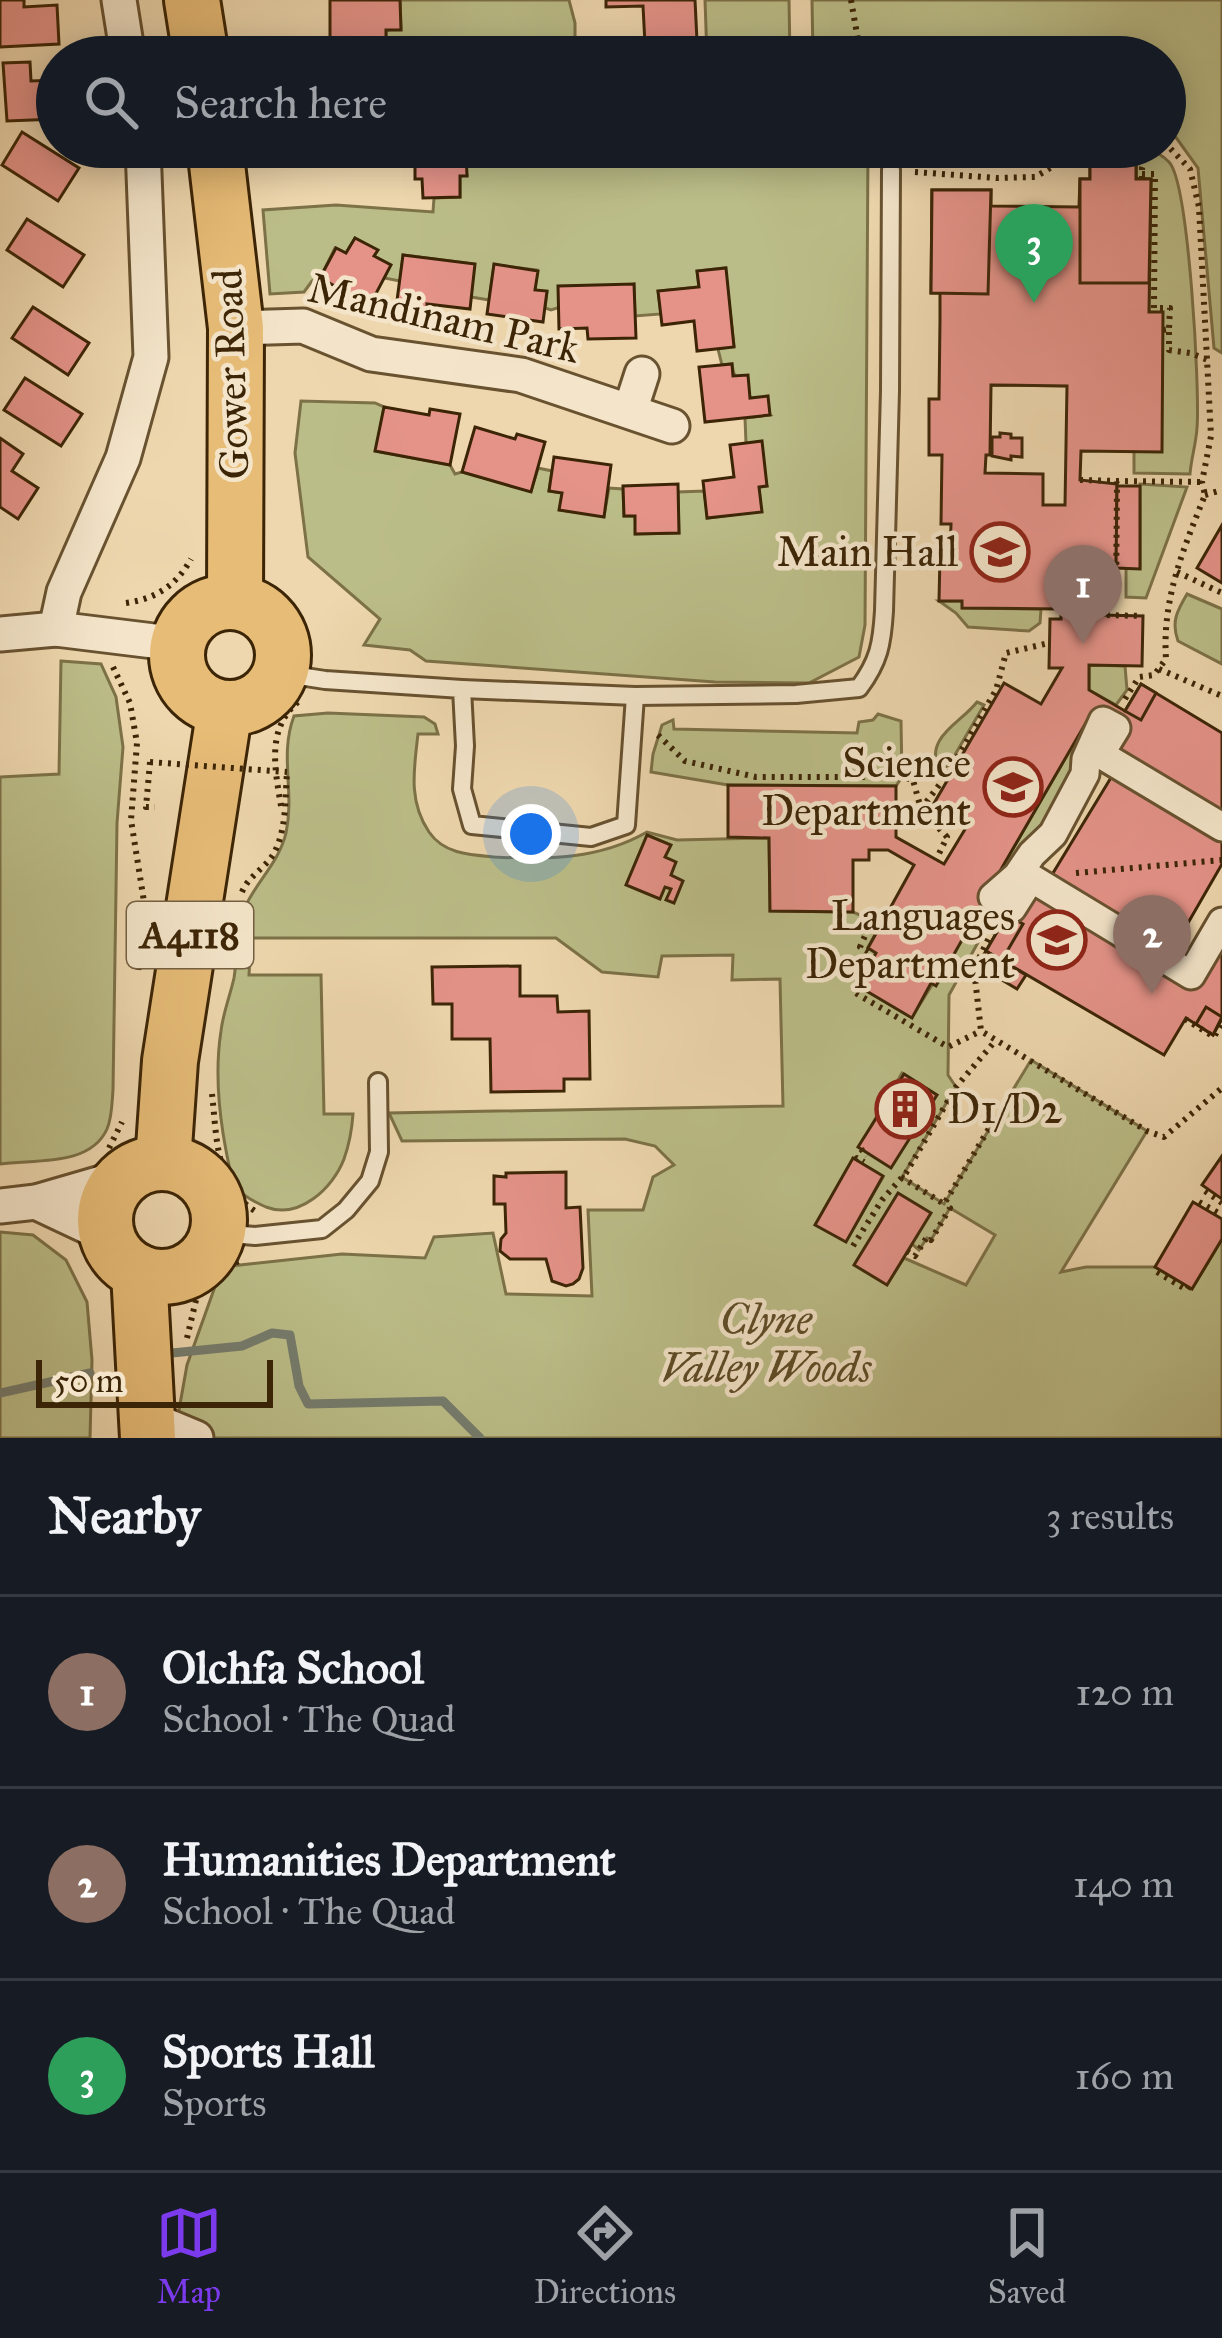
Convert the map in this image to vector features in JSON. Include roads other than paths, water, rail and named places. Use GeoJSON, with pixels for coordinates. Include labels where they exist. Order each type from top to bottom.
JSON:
{"type":"FeatureCollection","features":[{"type":"Feature","properties":{"kind":"main road"},"geometry":{"type":"LineString","coordinates":[[192,0],[198,36]]}},
{"type":"Feature","properties":{"kind":"main road","name":"Gower Road"},"geometry":{"type":"LineString","coordinates":[[217,168],[236,328],[235,602]]}},
{"type":"Feature","properties":{"kind":"main road"},"geometry":{"type":"LineString","coordinates":[[216,604],[251,606],[275,627],[296,687],[239,708],[207,703],[183,679],[178,644],[199,612],[216,604]]}},
{"type":"Feature","properties":{"kind":"main road","name":"A4118"},"geometry":{"type":"LineString","coordinates":[[127,1165],[170,1061],[224,708]]}},
{"type":"Feature","properties":{"kind":"main road"},"geometry":{"type":"LineString","coordinates":[[164,1431],[193,1246],[218,1205],[205,1181],[182,1165],[127,1165],[106,1204],[193,1246]]}},
{"type":"Feature","properties":{"kind":"street"},"geometry":{"type":"LineString","coordinates":[[119,0],[125,36]]}},
{"type":"Feature","properties":{"kind":"street"},"geometry":{"type":"LineString","coordinates":[[56,629],[64,592],[123,458],[151,357],[144,168]]}},
{"type":"Feature","properties":{"kind":"street","name":"Mandinam Park"},"geometry":{"type":"LineString","coordinates":[[236,328],[303,326],[371,354],[521,375],[672,427]]}},
{"type":"Feature","properties":{"kind":"street"},"geometry":{"type":"LineString","coordinates":[[630,411],[642,374]]}},
{"type":"Feature","properties":{"kind":"street"},"geometry":{"type":"LineString","coordinates":[[0,634],[56,629],[178,644]]}},
{"type":"Feature","properties":{"kind":"street"},"geometry":{"type":"LineString","coordinates":[[1222,827],[1100,754],[1116,728],[1103,722],[1086,759],[1085,774],[1052,834],[993,897],[1012,908],[1030,878],[1191,975],[1222,922]]}},
{"type":"Feature","properties":{"kind":"street"},"geometry":{"type":"LineString","coordinates":[[0,1206],[36,1202],[127,1165]]}},
{"type":"Feature","properties":{"kind":"street"},"geometry":{"type":"LineString","coordinates":[[36,1202],[193,1246]]}},
{"type":"Feature","properties":{"kind":"lane"},"geometry":{"type":"LineString","coordinates":[[296,687],[325,680],[635,696],[828,693],[859,688],[875,667],[884,611],[891,170]]}},
{"type":"Feature","properties":{"kind":"lane"},"geometry":{"type":"LineString","coordinates":[[463,689],[462,789],[472,825],[591,836],[626,825],[635,696]]}},
{"type":"Feature","properties":{"kind":"lane"},"geometry":{"type":"LineString","coordinates":[[193,1246],[322,1228],[346,1210],[370,1181],[379,1152],[378,1082]]}},
{"type":"Feature","properties":{"kind":"waterway"},"geometry":{"type":"LineString","coordinates":[[172,1353],[242,1346],[272,1333],[290,1335],[299,1386],[308,1404],[443,1401],[480,1438]]}},
{"type":"Feature","properties":{"kind":"waterway"},"geometry":{"type":"LineString","coordinates":[[0,1393],[90,1373]]}},
{"type":"Feature","properties":{"kind":"place","name":"Sports Hall"},"geometry":{"type":"Point","coordinates":[1034,303]}},
{"type":"Feature","properties":{"kind":"place","name":"Main Hall"},"geometry":{"type":"Point","coordinates":[1000,552]}},
{"type":"Feature","properties":{"kind":"place","name":"Olchfa School"},"geometry":{"type":"Point","coordinates":[1083,644]}},
{"type":"Feature","properties":{"kind":"place","name":"Science Department"},"geometry":{"type":"Point","coordinates":[1013,787]}},
{"type":"Feature","properties":{"kind":"place","name":"Languages Department"},"geometry":{"type":"Point","coordinates":[1057,940]}},
{"type":"Feature","properties":{"kind":"place","name":"Humanities Department"},"geometry":{"type":"Point","coordinates":[1152,994]}},
{"type":"Feature","properties":{"kind":"place","name":"D1/D2"},"geometry":{"type":"Point","coordinates":[905,1109]}},
{"type":"Feature","properties":{"kind":"park label","name":"Clyne Valley Woods"},"geometry":{"type":"Point","coordinates":[766,1344]}}]}
